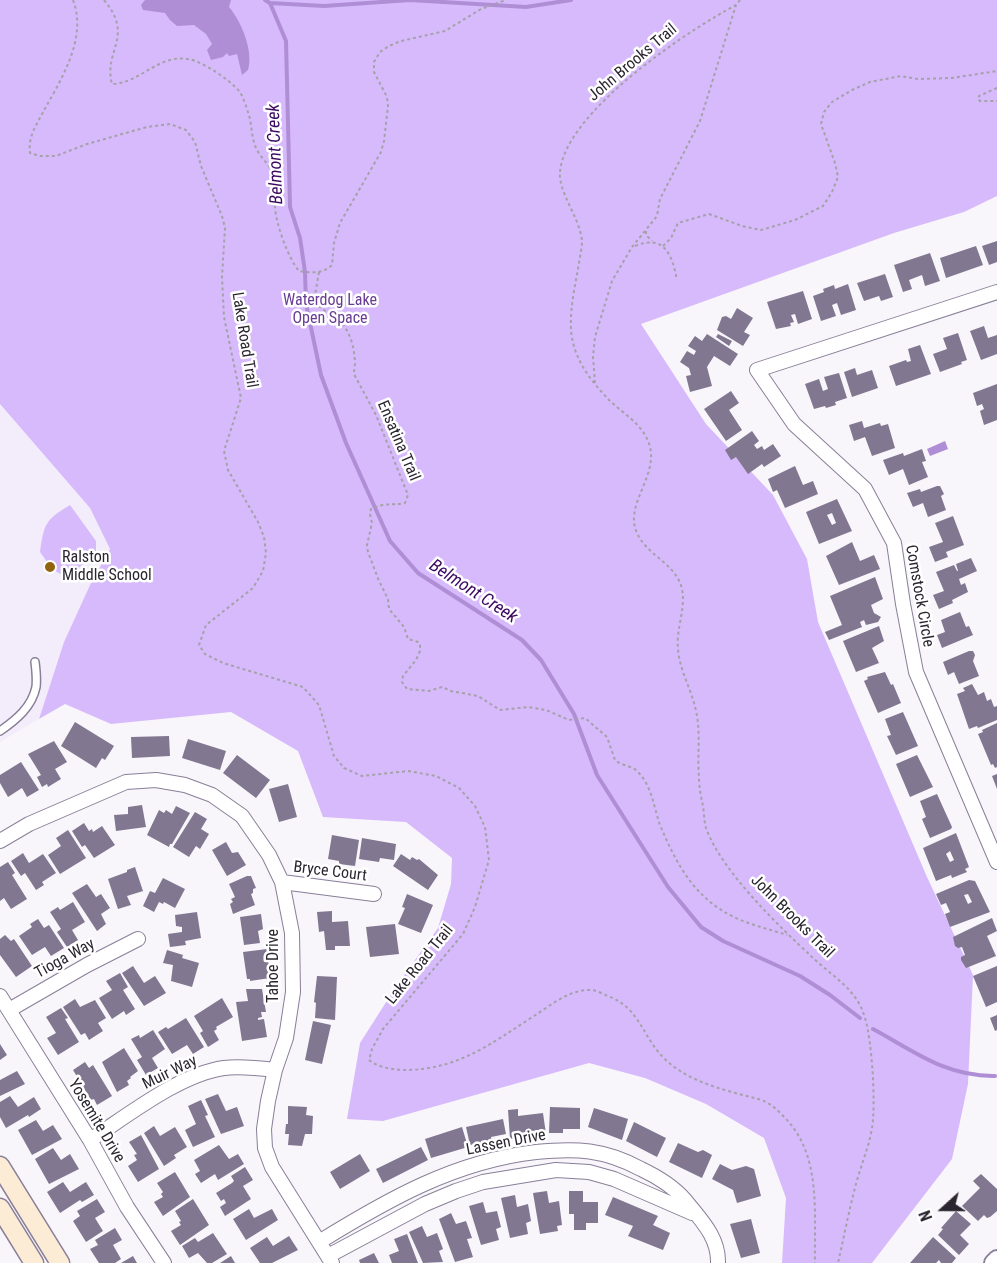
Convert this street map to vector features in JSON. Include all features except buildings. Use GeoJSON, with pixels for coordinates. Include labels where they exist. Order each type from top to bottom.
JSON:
{"type":"FeatureCollection","features":[{"type":"Feature","properties":{"kind":"main road"},"geometry":{"type":"LineString","coordinates":[[0,1166],[60,1263]]}},
{"type":"Feature","properties":{"kind":"main road"},"geometry":{"type":"LineString","coordinates":[[0,1208],[34,1263]]}},
{"type":"Feature","properties":{"kind":"street","name":"Comstock Circle"},"geometry":{"type":"LineString","coordinates":[[997,292],[757,370],[794,424],[865,489],[894,543],[916,672],[997,862]]}},
{"type":"Feature","properties":{"kind":"street","name":"Tahoe Drive"},"geometry":{"type":"LineString","coordinates":[[0,841],[29,824],[126,782],[156,780],[185,784],[213,795],[242,816],[269,855],[282,882],[292,933],[293,992],[286,1038],[275,1070],[264,1129],[265,1148],[272,1167],[330,1259]]}},
{"type":"Feature","properties":{"kind":"street","name":"Bryce Court"},"geometry":{"type":"LineString","coordinates":[[282,882],[374,894]]}},
{"type":"Feature","properties":{"kind":"street","name":"Tioga Way"},"geometry":{"type":"LineString","coordinates":[[9,1010],[87,965],[138,939]]}},
{"type":"Feature","properties":{"kind":"street","name":"Yosemite Drive"},"geometry":{"type":"LineString","coordinates":[[0,996],[90,1140],[127,1207],[164,1263]]}},
{"type":"Feature","properties":{"kind":"street","name":"Muir Way"},"geometry":{"type":"LineString","coordinates":[[90,1140],[166,1091],[199,1075],[222,1068],[245,1067],[275,1070]]}},
{"type":"Feature","properties":{"kind":"street","name":"Lassen Drive"},"geometry":{"type":"LineString","coordinates":[[319,1242],[370,1211],[441,1175],[476,1163],[516,1154],[565,1149],[589,1150],[607,1154],[636,1166],[663,1180],[680,1194],[713,1238],[718,1263]]}},
{"type":"Feature","properties":{"kind":"street","name":"Lassen Drive"},"geometry":{"type":"LineString","coordinates":[[330,1259],[404,1215],[456,1191],[483,1182],[556,1170],[589,1172],[614,1179],[697,1215]]}},
{"type":"Feature","properties":{"kind":"street"},"geometry":{"type":"LineString","coordinates":[[993,1263],[997,1259]]}},
{"type":"Feature","properties":{"kind":"lane"},"geometry":{"type":"LineString","coordinates":[[0,731],[18,718],[28,706],[36,687],[35,662]]}},
{"type":"Feature","properties":{"kind":"path","name":"Lake Road Trail"},"geometry":{"type":"LineString","coordinates":[[73,0],[78,34],[70,58],[33,130],[29,146],[30,153],[56,156],[97,141],[147,127],[170,124],[186,130],[195,142],[201,166],[225,228],[222,277],[224,317],[241,398],[225,451],[228,470],[258,522],[264,537],[266,553],[263,571],[253,588],[206,625],[199,645],[205,654],[223,663],[303,687],[319,705],[334,756],[344,768],[362,776],[408,771],[436,777],[459,788],[475,806],[485,828],[489,860],[475,908],[463,934],[383,1029],[369,1059],[375,1065],[398,1070],[428,1070],[452,1064],[472,1055],[558,1000],[574,993],[592,989],[620,1000],[631,1009],[657,1052],[669,1063],[696,1079],[774,1106],[795,1127],[805,1144],[812,1170],[815,1263]]}},
{"type":"Feature","properties":{"kind":"path"},"geometry":{"type":"LineString","coordinates":[[104,0],[115,18],[118,30],[118,42],[109,72],[112,84],[124,83],[157,63],[172,58],[190,59],[214,71],[239,92],[248,112],[256,148],[273,172],[275,209],[286,247],[299,271],[311,273],[328,269],[332,265],[334,243],[340,223],[382,147],[388,106],[387,97],[374,72],[374,62],[381,52],[401,41],[445,31],[480,9],[506,0]]}},
{"type":"Feature","properties":{"kind":"path","name":"John Brooks Trail"},"geometry":{"type":"LineString","coordinates":[[740,0],[676,40],[598,105],[584,122],[561,160],[559,178],[578,225],[582,243],[571,317],[572,344],[579,361],[595,383],[607,398],[639,427],[649,442],[649,474],[635,508],[635,530],[649,549],[677,575],[682,591],[683,607],[677,647],[696,711],[699,779],[706,827],[720,854],[750,894],[789,936],[844,983],[864,1014],[869,1035],[873,1125],[852,1200],[838,1263]]}},
{"type":"Feature","properties":{"kind":"path"},"geometry":{"type":"LineString","coordinates":[[595,383],[593,357],[600,318],[612,281],[632,247],[657,216],[660,199],[700,121],[736,4]]}},
{"type":"Feature","properties":{"kind":"path"},"geometry":{"type":"LineString","coordinates":[[663,246],[673,234],[678,223],[705,214],[761,230],[795,220],[822,206],[832,192],[838,177],[821,124],[822,118],[832,102],[852,90],[886,78],[901,76],[918,79],[952,78],[997,71]]}},
{"type":"Feature","properties":{"kind":"path"},"geometry":{"type":"LineString","coordinates":[[997,88],[979,96],[978,99],[997,101]]}},
{"type":"Feature","properties":{"kind":"path"},"geometry":{"type":"LineString","coordinates":[[646,229],[646,235],[663,246],[672,261],[677,280]]}},
{"type":"Feature","properties":{"kind":"path"},"geometry":{"type":"LineString","coordinates":[[632,247],[655,242]]}},
{"type":"Feature","properties":{"kind":"path","name":"Ensatina Trail"},"geometry":{"type":"LineString","coordinates":[[319,272],[314,301],[321,309],[334,316],[351,337],[355,376],[376,415],[406,490],[407,500],[405,502],[379,505],[371,509],[372,523],[366,544],[392,614],[404,627],[408,639],[420,645],[416,660],[403,676],[404,687],[413,691],[446,688],[478,696],[500,710],[528,707],[546,710],[569,720],[580,718],[589,721],[607,737],[615,760],[638,772],[651,795],[673,856],[687,879],[714,904],[733,916],[789,936]]}},
{"type":"Feature","properties":{"kind":"shaded area"},"geometry":{"type":"Polygon","coordinates":[[[145,0],[231,0],[229,7],[242,28],[248,45],[248,70],[242,75],[237,54],[229,56],[227,53],[223,57],[211,60],[207,50],[212,44],[206,34],[194,25],[177,26],[165,13],[143,10],[141,5],[145,0]]]}},
{"type":"Feature","properties":{"kind":"shaded area","name":"Ralston Middle School"},"geometry":{"type":"Polygon","coordinates":[[[0,404],[90,508],[110,549],[90,585],[64,642],[39,719],[0,742],[0,404]]]}},
{"type":"Feature","properties":{"kind":"shaded area"},"geometry":{"type":"Polygon","coordinates":[[[945,441],[948,449],[930,456],[927,449],[945,441]]]}},
{"type":"Feature","properties":{"kind":"green space","name":"Waterdog Lake Open Space"},"geometry":{"type":"Polygon","coordinates":[[[0,0],[997,0],[997,196],[964,212],[894,233],[641,324],[706,424],[773,495],[807,559],[818,622],[927,877],[973,975],[968,1084],[952,1159],[872,1263],[782,1263],[786,1198],[764,1138],[706,1104],[645,1078],[589,1063],[383,1121],[347,1119],[360,1043],[397,985],[438,928],[451,884],[452,858],[406,822],[323,817],[298,751],[231,712],[111,724],[65,704],[39,719],[64,642],[90,585],[110,549],[90,508],[0,404],[0,0]]]}},
{"type":"Feature","properties":{"kind":"green space"},"geometry":{"type":"Polygon","coordinates":[[[70,505],[96,541],[96,553],[67,578],[52,569],[40,552],[47,524],[55,515],[70,505]]]}},
{"type":"Feature","properties":{"kind":"waterway","name":"Belmont Creek"},"geometry":{"type":"LineString","coordinates":[[265,0],[270,3],[286,41],[290,207],[300,238],[305,272],[306,304],[321,375],[346,443],[390,541],[418,573],[522,640],[541,660],[574,714],[597,775],[668,887],[701,927],[723,941],[800,976],[860,1018]]}},
{"type":"Feature","properties":{"kind":"waterway"},"geometry":{"type":"LineString","coordinates":[[270,3],[324,6],[410,0],[526,7],[571,0]]}},
{"type":"Feature","properties":{"kind":"waterway","name":"Belmont Creek"},"geometry":{"type":"LineString","coordinates":[[873,1029],[917,1054],[946,1067],[977,1075],[995,1076]]}},
{"type":"Feature","properties":{"kind":"place","name":"Ralston Middle School"},"geometry":{"type":"Point","coordinates":[50,567]}}]}
